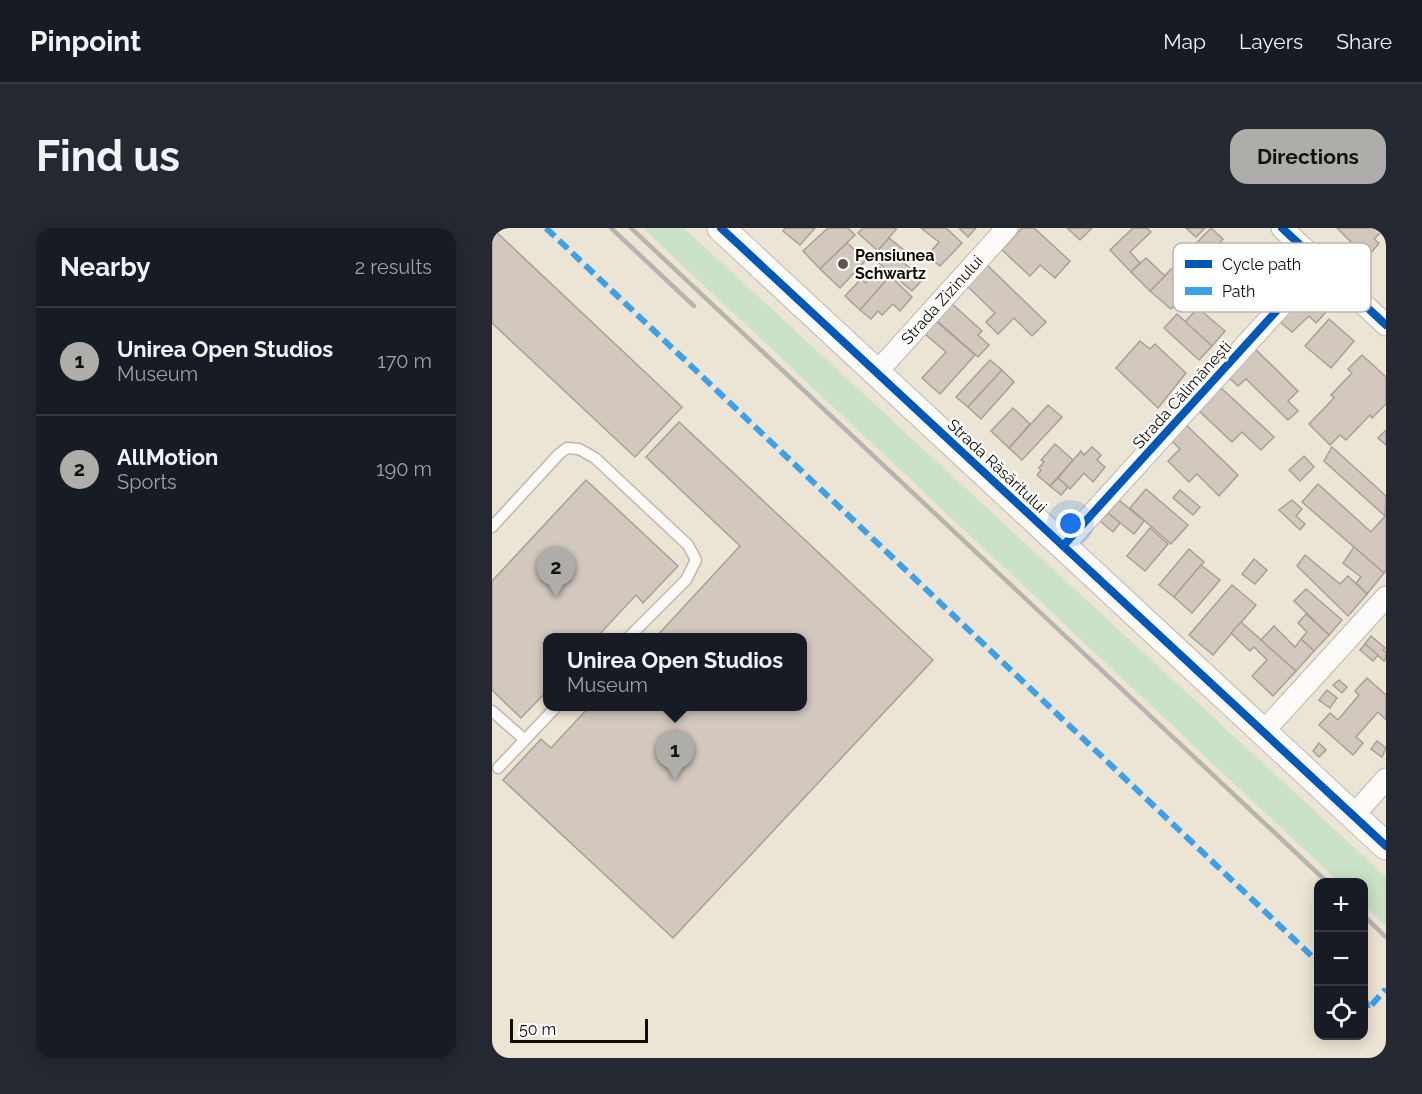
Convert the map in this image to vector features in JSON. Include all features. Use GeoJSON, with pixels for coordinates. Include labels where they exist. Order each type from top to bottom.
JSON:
{"type":"FeatureCollection","features":[{"type":"Feature","properties":{"kind":"street","name":"Strada Răsăritului"},"geometry":{"type":"LineString","coordinates":[[722,228],[1386,846]]}},
{"type":"Feature","properties":{"kind":"street","name":"Strada Zizinului"},"geometry":{"type":"LineString","coordinates":[[877,372],[1007,228]]}},
{"type":"Feature","properties":{"kind":"street"},"geometry":{"type":"LineString","coordinates":[[1282,228],[1298,243]]}},
{"type":"Feature","properties":{"kind":"street"},"geometry":{"type":"LineString","coordinates":[[1371,311],[1386,325]]}},
{"type":"Feature","properties":{"kind":"street","name":"Strada Călimănești"},"geometry":{"type":"LineString","coordinates":[[1063,546],[1276,312]]}},
{"type":"Feature","properties":{"kind":"street"},"geometry":{"type":"LineString","coordinates":[[1264,731],[1386,597]]}},
{"type":"Feature","properties":{"kind":"street"},"geometry":{"type":"LineString","coordinates":[[1353,816],[1386,779]]}},
{"type":"Feature","properties":{"kind":"lane"},"geometry":{"type":"LineString","coordinates":[[492,527],[567,448],[579,449],[595,458],[688,545],[696,560],[686,580],[633,633]]}},
{"type":"Feature","properties":{"kind":"lane"},"geometry":{"type":"LineString","coordinates":[[492,711],[524,739]]}},
{"type":"Feature","properties":{"kind":"lane"},"geometry":{"type":"LineString","coordinates":[[498,768],[552,711]]}},
{"type":"Feature","properties":{"kind":"green space"},"geometry":{"type":"Polygon","coordinates":[[[643,228],[684,228],[1386,877],[1386,926],[1368,909],[1368,878],[1335,878],[643,228]]]}},
{"type":"Feature","properties":{"kind":"building"},"geometry":{"type":"Polygon","coordinates":[[[492,228],[682,407],[635,457],[492,323],[492,228]]]}},
{"type":"Feature","properties":{"kind":"building"},"geometry":{"type":"Polygon","coordinates":[[[785,228],[815,228],[800,245],[783,231],[785,228]]]}},
{"type":"Feature","properties":{"kind":"building"},"geometry":{"type":"Polygon","coordinates":[[[828,228],[848,228],[855,235],[820,269],[803,251],[828,228]]]}},
{"type":"Feature","properties":{"kind":"building"},"geometry":{"type":"Polygon","coordinates":[[[863,228],[897,228],[878,251],[858,233],[863,228]]]}},
{"type":"Feature","properties":{"kind":"building"},"geometry":{"type":"Polygon","coordinates":[[[921,228],[946,228],[962,243],[940,266],[927,256],[939,242],[921,228]]]}},
{"type":"Feature","properties":{"kind":"building"},"geometry":{"type":"Polygon","coordinates":[[[959,228],[976,228],[968,237],[959,228]]]}},
{"type":"Feature","properties":{"kind":"building"},"geometry":{"type":"Polygon","coordinates":[[[1022,228],[1034,228],[1070,261],[1055,278],[1040,265],[1030,276],[1002,250],[1022,228]]]}},
{"type":"Feature","properties":{"kind":"building"},"geometry":{"type":"Polygon","coordinates":[[[1067,228],[1092,228],[1080,240],[1067,228]]]}},
{"type":"Feature","properties":{"kind":"building"},"geometry":{"type":"Polygon","coordinates":[[[1133,228],[1147,228],[1151,232],[1130,252],[1140,263],[1131,272],[1110,250],[1133,228]]]}},
{"type":"Feature","properties":{"kind":"building"},"geometry":{"type":"Polygon","coordinates":[[[1186,228],[1205,228],[1196,237],[1186,228]]]}},
{"type":"Feature","properties":{"kind":"building"},"geometry":{"type":"Polygon","coordinates":[[[1211,228],[1223,239],[1219,243],[1196,243],[1211,228]]]}},
{"type":"Feature","properties":{"kind":"building"},"geometry":{"type":"Polygon","coordinates":[[[1337,228],[1379,228],[1382,231],[1374,239],[1379,243],[1371,253],[1371,243],[1352,243],[1337,228]]]}},
{"type":"Feature","properties":{"kind":"building"},"geometry":{"type":"Polygon","coordinates":[[[889,238],[904,250],[897,257],[923,279],[912,291],[872,257],[889,238]]]}},
{"type":"Feature","properties":{"kind":"building","name":"Pensiunea Schwartz"},"geometry":{"type":"Polygon","coordinates":[[[847,243],[866,260],[840,288],[820,269],[847,243]]]}},
{"type":"Feature","properties":{"kind":"building"},"geometry":{"type":"Polygon","coordinates":[[[1146,258],[1165,276],[1150,291],[1131,272],[1146,258]]]}},
{"type":"Feature","properties":{"kind":"building"},"geometry":{"type":"Polygon","coordinates":[[[986,264],[1046,322],[1032,336],[1014,318],[998,334],[986,322],[995,313],[966,285],[986,264]]]}},
{"type":"Feature","properties":{"kind":"building"},"geometry":{"type":"Polygon","coordinates":[[[880,267],[890,276],[860,310],[845,296],[861,279],[866,283],[880,267]]]}},
{"type":"Feature","properties":{"kind":"building"},"geometry":{"type":"Polygon","coordinates":[[[1173,267],[1173,307],[1171,309],[1150,291],[1173,267]]]}},
{"type":"Feature","properties":{"kind":"building"},"geometry":{"type":"Polygon","coordinates":[[[890,276],[912,297],[900,311],[893,304],[882,315],[878,311],[871,319],[860,310],[890,276]]]}},
{"type":"Feature","properties":{"kind":"building"},"geometry":{"type":"Polygon","coordinates":[[[950,302],[982,331],[978,335],[989,345],[978,357],[935,319],[950,302]]]}},
{"type":"Feature","properties":{"kind":"building"},"geometry":{"type":"Polygon","coordinates":[[[1194,312],[1203,312],[1225,331],[1212,346],[1185,322],[1194,312]]]}},
{"type":"Feature","properties":{"kind":"building"},"geometry":{"type":"Polygon","coordinates":[[[1287,312],[1326,312],[1316,323],[1309,316],[1292,332],[1279,321],[1287,312]]]}},
{"type":"Feature","properties":{"kind":"building"},"geometry":{"type":"Polygon","coordinates":[[[1177,314],[1212,346],[1199,360],[1164,328],[1177,314]]]}},
{"type":"Feature","properties":{"kind":"building"},"geometry":{"type":"Polygon","coordinates":[[[1329,319],[1354,341],[1331,368],[1305,346],[1329,319]]]}},
{"type":"Feature","properties":{"kind":"building"},"geometry":{"type":"Polygon","coordinates":[[[936,321],[975,355],[940,394],[922,378],[946,352],[925,334],[936,321]]]}},
{"type":"Feature","properties":{"kind":"building"},"geometry":{"type":"Polygon","coordinates":[[[1140,341],[1150,349],[1155,344],[1186,373],[1158,408],[1116,368],[1140,341]]]}},
{"type":"Feature","properties":{"kind":"building"},"geometry":{"type":"Polygon","coordinates":[[[1253,347],[1298,391],[1288,401],[1298,411],[1288,420],[1246,379],[1238,386],[1226,375],[1253,347]]]}},
{"type":"Feature","properties":{"kind":"building"},"geometry":{"type":"Polygon","coordinates":[[[1362,355],[1386,377],[1386,404],[1372,418],[1370,415],[1346,440],[1340,435],[1330,445],[1309,424],[1334,398],[1331,395],[1352,373],[1348,369],[1362,355]]]}},
{"type":"Feature","properties":{"kind":"building"},"geometry":{"type":"Polygon","coordinates":[[[990,360],[1002,370],[968,407],[956,397],[990,360]]]}},
{"type":"Feature","properties":{"kind":"building"},"geometry":{"type":"Polygon","coordinates":[[[1002,370],[1014,382],[981,419],[968,407],[1002,370]]]}},
{"type":"Feature","properties":{"kind":"building"},"geometry":{"type":"Polygon","coordinates":[[[1219,386],[1274,437],[1261,450],[1242,432],[1232,442],[1197,409],[1219,386]]]}},
{"type":"Feature","properties":{"kind":"building"},"geometry":{"type":"Polygon","coordinates":[[[1048,405],[1062,417],[1022,460],[1009,448],[1048,405]]]}},
{"type":"Feature","properties":{"kind":"building"},"geometry":{"type":"Polygon","coordinates":[[[1013,408],[1030,424],[1009,448],[991,431],[1013,408]]]}},
{"type":"Feature","properties":{"kind":"building"},"geometry":{"type":"Polygon","coordinates":[[[679,422],[933,660],[673,938],[503,780],[541,739],[551,748],[585,711],[807,711],[807,633],[660,633],[740,546],[646,457],[679,422]]]}},
{"type":"Feature","properties":{"kind":"building"},"geometry":{"type":"Polygon","coordinates":[[[1185,424],[1238,475],[1219,496],[1197,474],[1189,482],[1168,461],[1180,449],[1170,439],[1185,424]]]}},
{"type":"Feature","properties":{"kind":"building"},"geometry":{"type":"Polygon","coordinates":[[[1386,430],[1386,445],[1378,438],[1386,430]]]}},
{"type":"Feature","properties":{"kind":"building"},"geometry":{"type":"Polygon","coordinates":[[[1055,444],[1073,460],[1050,486],[1037,475],[1044,462],[1041,460],[1055,444]]]}},
{"type":"Feature","properties":{"kind":"building"},"geometry":{"type":"Polygon","coordinates":[[[1092,447],[1101,455],[1097,460],[1105,467],[1093,482],[1084,473],[1070,489],[1058,478],[1081,451],[1084,455],[1092,447]]]}},
{"type":"Feature","properties":{"kind":"building"},"geometry":{"type":"Polygon","coordinates":[[[1332,447],[1386,496],[1385,516],[1324,461],[1332,447]]]}},
{"type":"Feature","properties":{"kind":"building"},"geometry":{"type":"Polygon","coordinates":[[[1304,456],[1314,467],[1300,481],[1289,470],[1304,456]]]}},
{"type":"Feature","properties":{"kind":"building"},"geometry":{"type":"Polygon","coordinates":[[[1058,478],[1068,487],[1061,495],[1050,486],[1058,478]]]}},
{"type":"Feature","properties":{"kind":"building"},"geometry":{"type":"Polygon","coordinates":[[[586,480],[678,566],[643,603],[636,595],[601,633],[543,633],[543,695],[521,718],[492,690],[492,581],[586,480]]]}},
{"type":"Feature","properties":{"kind":"building"},"geometry":{"type":"Polygon","coordinates":[[[1318,484],[1371,532],[1386,515],[1386,571],[1384,573],[1302,502],[1318,484]]]}},
{"type":"Feature","properties":{"kind":"building"},"geometry":{"type":"Polygon","coordinates":[[[1146,489],[1188,525],[1171,544],[1130,508],[1146,489]]]}},
{"type":"Feature","properties":{"kind":"building"},"geometry":{"type":"Polygon","coordinates":[[[1180,490],[1200,507],[1193,515],[1173,498],[1180,490]]]}},
{"type":"Feature","properties":{"kind":"building"},"geometry":{"type":"Polygon","coordinates":[[[1119,500],[1144,521],[1134,534],[1108,513],[1119,500]]]}},
{"type":"Feature","properties":{"kind":"building"},"geometry":{"type":"Polygon","coordinates":[[[1292,500],[1302,509],[1296,516],[1305,524],[1300,530],[1279,510],[1292,500]]]}},
{"type":"Feature","properties":{"kind":"building"},"geometry":{"type":"Polygon","coordinates":[[[1108,513],[1120,523],[1113,532],[1100,521],[1108,513]]]}},
{"type":"Feature","properties":{"kind":"building"},"geometry":{"type":"Polygon","coordinates":[[[1150,528],[1168,544],[1145,571],[1127,556],[1150,528]]]}},
{"type":"Feature","properties":{"kind":"building"},"geometry":{"type":"Polygon","coordinates":[[[1354,547],[1384,573],[1367,594],[1356,583],[1361,577],[1343,563],[1354,547]]]}},
{"type":"Feature","properties":{"kind":"building"},"geometry":{"type":"Polygon","coordinates":[[[1189,549],[1204,562],[1174,597],[1159,585],[1189,549]]]}},
{"type":"Feature","properties":{"kind":"building"},"geometry":{"type":"Polygon","coordinates":[[[1305,555],[1340,584],[1348,576],[1367,594],[1348,616],[1297,566],[1305,555]]]}},
{"type":"Feature","properties":{"kind":"building"},"geometry":{"type":"Polygon","coordinates":[[[1254,559],[1267,570],[1255,584],[1242,574],[1254,559]]]}},
{"type":"Feature","properties":{"kind":"building"},"geometry":{"type":"Polygon","coordinates":[[[1201,565],[1220,580],[1192,613],[1174,597],[1201,565]]]}},
{"type":"Feature","properties":{"kind":"building"},"geometry":{"type":"Polygon","coordinates":[[[1232,585],[1256,605],[1213,655],[1189,635],[1232,585]]]}},
{"type":"Feature","properties":{"kind":"building"},"geometry":{"type":"Polygon","coordinates":[[[1306,589],[1342,620],[1329,635],[1294,601],[1306,589]]]}},
{"type":"Feature","properties":{"kind":"building"},"geometry":{"type":"Polygon","coordinates":[[[1306,614],[1329,635],[1314,651],[1301,639],[1307,632],[1298,623],[1306,614]]]}},
{"type":"Feature","properties":{"kind":"building"},"geometry":{"type":"Polygon","coordinates":[[[1241,622],[1296,671],[1273,696],[1252,676],[1267,660],[1254,647],[1250,651],[1231,633],[1241,622]]]}},
{"type":"Feature","properties":{"kind":"building"},"geometry":{"type":"Polygon","coordinates":[[[1274,626],[1295,647],[1301,639],[1314,651],[1296,671],[1261,640],[1274,626]]]}},
{"type":"Feature","properties":{"kind":"building"},"geometry":{"type":"Polygon","coordinates":[[[1371,636],[1385,648],[1383,650],[1386,652],[1384,661],[1365,644],[1371,636]]]}},
{"type":"Feature","properties":{"kind":"building"},"geometry":{"type":"Polygon","coordinates":[[[1365,644],[1378,655],[1373,661],[1360,650],[1365,644]]]}},
{"type":"Feature","properties":{"kind":"building"},"geometry":{"type":"Polygon","coordinates":[[[1367,678],[1386,695],[1386,720],[1378,712],[1356,737],[1363,743],[1353,755],[1319,725],[1330,713],[1338,720],[1359,695],[1355,691],[1367,678]]]}},
{"type":"Feature","properties":{"kind":"building"},"geometry":{"type":"Polygon","coordinates":[[[1339,680],[1347,687],[1342,693],[1333,685],[1339,680]]]}},
{"type":"Feature","properties":{"kind":"building"},"geometry":{"type":"Polygon","coordinates":[[[1327,690],[1337,698],[1330,708],[1319,700],[1327,690]]]}},
{"type":"Feature","properties":{"kind":"building"},"geometry":{"type":"Polygon","coordinates":[[[1377,741],[1386,748],[1382,757],[1371,749],[1377,741]]]}},
{"type":"Feature","properties":{"kind":"building"},"geometry":{"type":"Polygon","coordinates":[[[1319,743],[1326,750],[1319,757],[1313,751],[1319,743]]]}},
{"type":"Feature","properties":{"kind":"railway"},"geometry":{"type":"LineString","coordinates":[[611,228],[694,306]]}},
{"type":"Feature","properties":{"kind":"railway"},"geometry":{"type":"LineString","coordinates":[[631,228],[1323,878]]}},
{"type":"Feature","properties":{"kind":"railway"},"geometry":{"type":"LineString","coordinates":[[1368,920],[1386,937]]}},
{"type":"Feature","properties":{"kind":"marked path"},"geometry":{"type":"LineString","coordinates":[[546,228],[1314,958]]}},
{"type":"Feature","properties":{"kind":"marked path"},"geometry":{"type":"LineString","coordinates":[[1368,1009],[1386,989]]}},
{"type":"Feature","properties":{"kind":"cycle path"},"geometry":{"type":"LineString","coordinates":[[721,228],[1386,846]]}},
{"type":"Feature","properties":{"kind":"cycle path"},"geometry":{"type":"LineString","coordinates":[[1282,228],[1298,243]]}},
{"type":"Feature","properties":{"kind":"cycle path"},"geometry":{"type":"LineString","coordinates":[[1371,311],[1386,325]]}},
{"type":"Feature","properties":{"kind":"cycle path"},"geometry":{"type":"LineString","coordinates":[[1063,546],[1276,312]]}},
{"type":"Feature","properties":{"kind":"place","name":"Pensiunea Schwartz"},"geometry":{"type":"Point","coordinates":[843,264]}},
{"type":"Feature","properties":{"kind":"place","name":"AllMotion"},"geometry":{"type":"Point","coordinates":[556,597]}},
{"type":"Feature","properties":{"kind":"place","name":"Unirea Open Studios"},"geometry":{"type":"Point","coordinates":[675,780]}}]}
